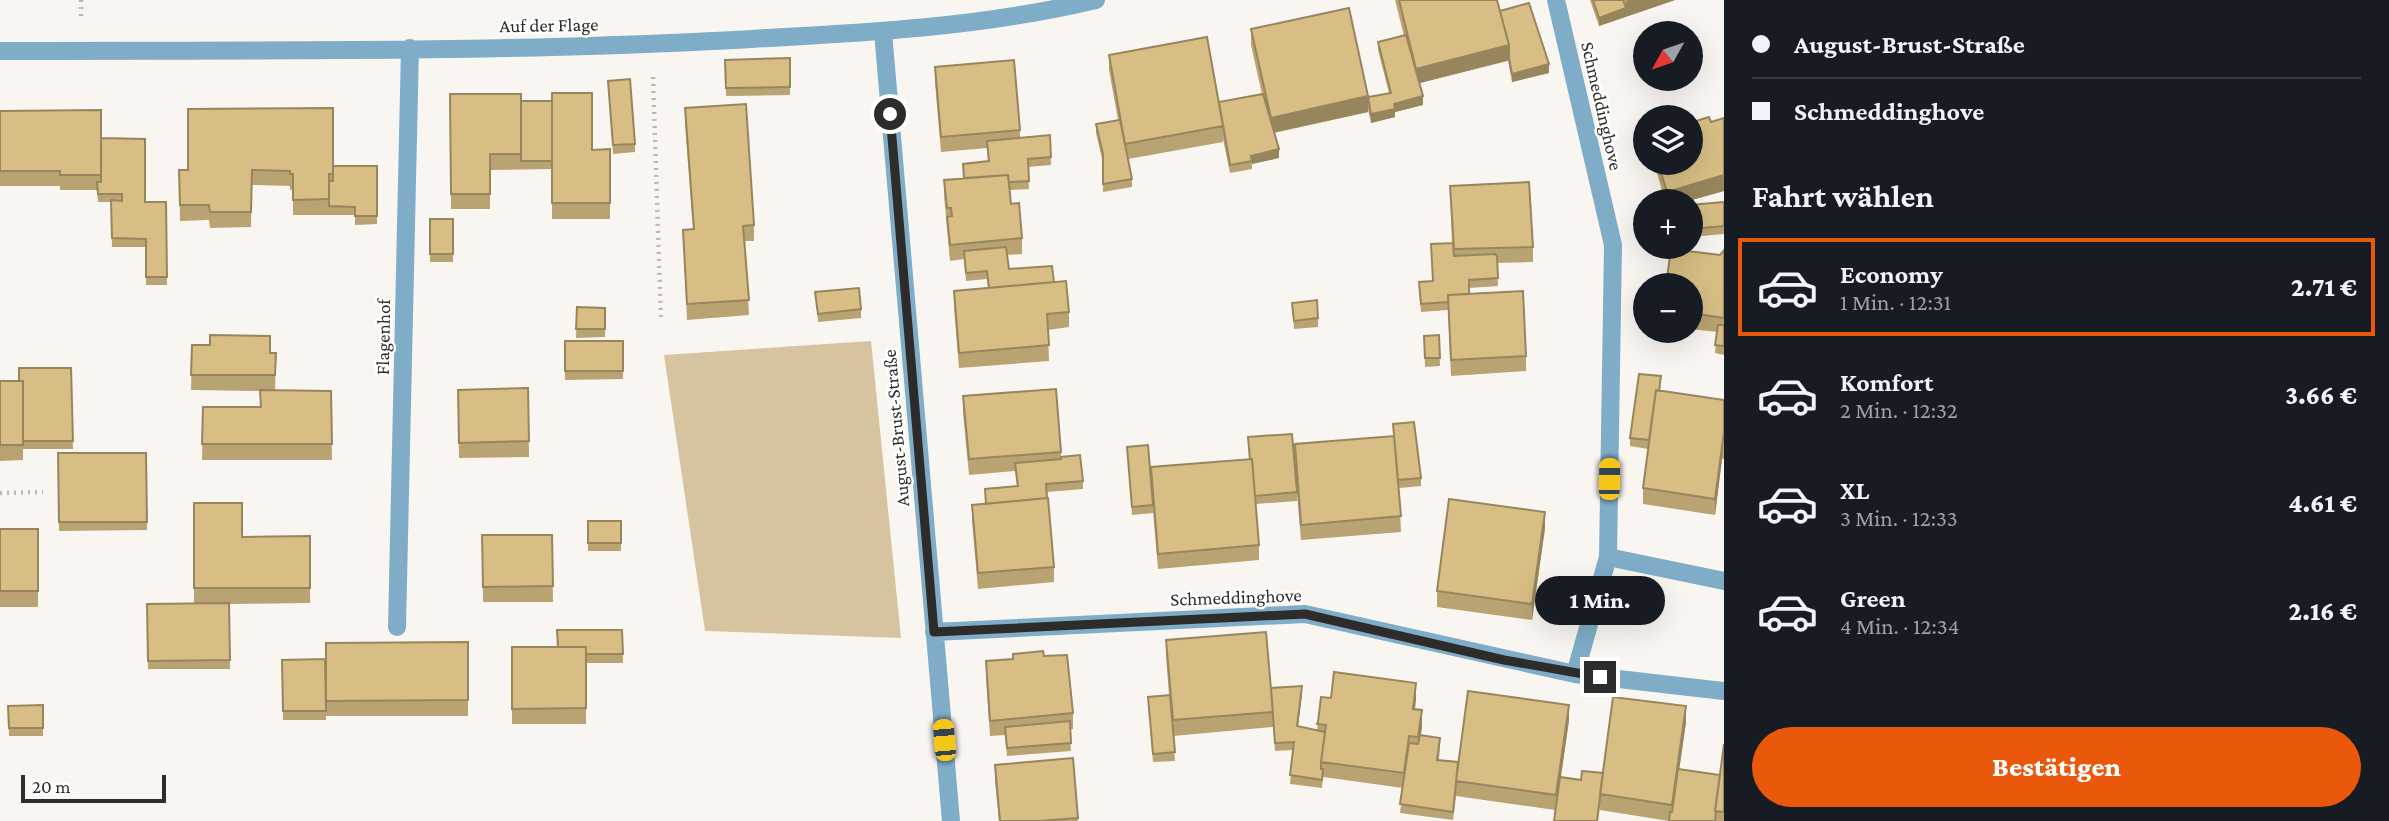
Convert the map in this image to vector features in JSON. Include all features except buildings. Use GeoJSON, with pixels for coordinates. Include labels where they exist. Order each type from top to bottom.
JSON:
{"type":"FeatureCollection","features":[{"type":"Feature","properties":{"kind":"street","name":"Auf der Flage"},"geometry":{"type":"LineString","coordinates":[[0,51],[652,45],[883,32],[1096,0]]}},
{"type":"Feature","properties":{"kind":"street","name":"Schmeddinghove"},"geometry":{"type":"LineString","coordinates":[[1556,0],[1613,245],[1608,556],[1576,674]]}},
{"type":"Feature","properties":{"kind":"street","name":"August-Brust-Straße"},"geometry":{"type":"LineString","coordinates":[[883,32],[951,821]]}},
{"type":"Feature","properties":{"kind":"street","name":"Flagenhof"},"geometry":{"type":"LineString","coordinates":[[397,627],[410,48]]}},
{"type":"Feature","properties":{"kind":"street"},"geometry":{"type":"LineString","coordinates":[[1608,556],[1724,581]]}},
{"type":"Feature","properties":{"kind":"street","name":"Schmeddinghove"},"geometry":{"type":"LineString","coordinates":[[934,632],[1305,614],[1576,674],[1724,691]]}},
{"type":"Feature","properties":{"kind":"path"},"geometry":{"type":"LineString","coordinates":[[652,45],[661,321]]}},
{"type":"Feature","properties":{"kind":"path"},"geometry":{"type":"LineString","coordinates":[[0,493],[43,492]]}},
{"type":"Feature","properties":{"kind":"shaded area"},"geometry":{"type":"Polygon","coordinates":[[[871,341],[901,638],[705,631],[664,355],[871,341]]]}},
{"type":"Feature","properties":{"kind":"route"},"geometry":{"type":"LineString","coordinates":[[890,114],[934,632],[1305,614],[1504,660],[1600,677]]}}]}
